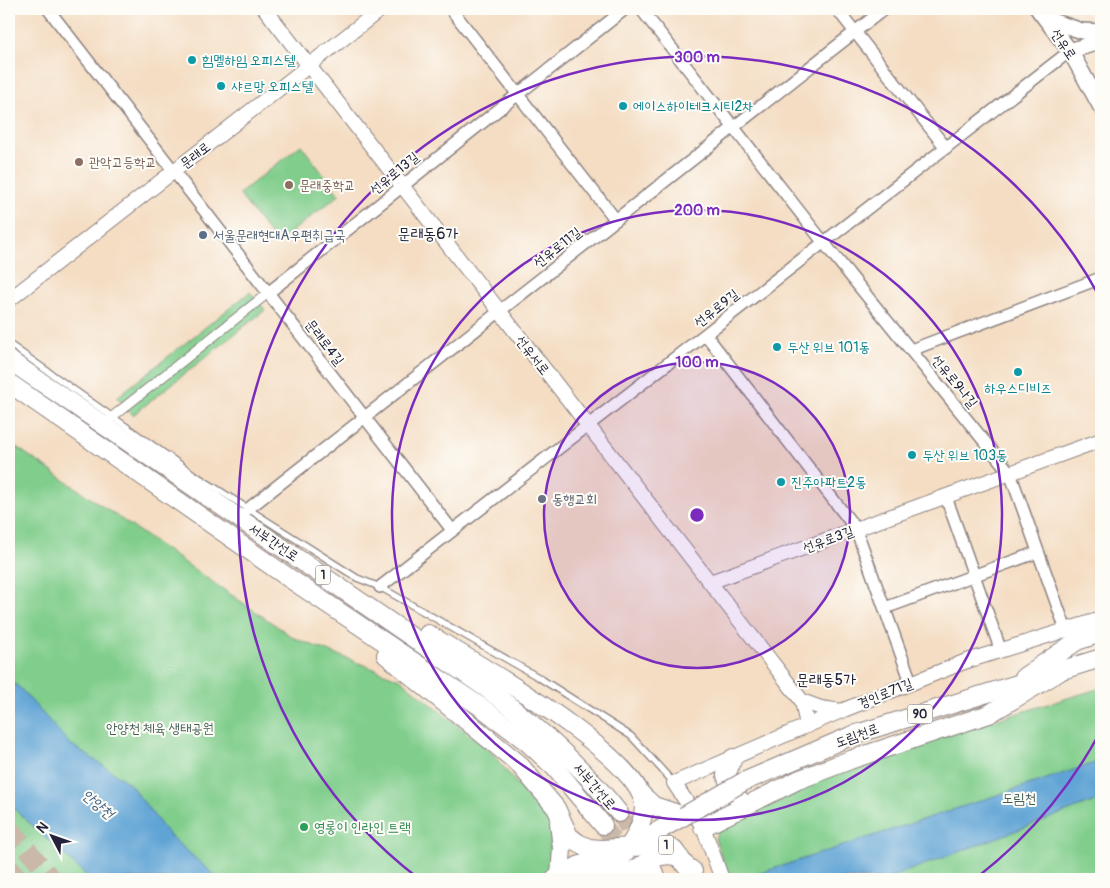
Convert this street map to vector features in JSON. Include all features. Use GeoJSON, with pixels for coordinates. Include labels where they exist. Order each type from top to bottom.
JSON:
{"type":"FeatureCollection","features":[{"type":"Feature","properties":{"kind":"main road"},"geometry":{"type":"LineString","coordinates":[[1042,14],[1082,31],[1101,32]]}},
{"type":"Feature","properties":{"kind":"main road","name":"선유로"},"geometry":{"type":"LineString","coordinates":[[1042,14],[1070,51],[1101,107]]}},
{"type":"Feature","properties":{"kind":"main road"},"geometry":{"type":"LineString","coordinates":[[1070,51],[1101,41]]}},
{"type":"Feature","properties":{"kind":"main road","name":"서부간선로"},"geometry":{"type":"LineString","coordinates":[[9,360],[486,688],[537,726],[568,754],[619,814]]}},
{"type":"Feature","properties":{"kind":"main road","name":"서부간선로"},"geometry":{"type":"LineString","coordinates":[[9,383],[286,576],[481,707],[526,741],[555,768],[603,825]]}},
{"type":"Feature","properties":{"kind":"main road","name":"1"},"geometry":{"type":"LineString","coordinates":[[298,558],[397,615],[573,726],[616,763],[642,799],[654,806],[684,816]]}},
{"type":"Feature","properties":{"kind":"main road","name":"1"},"geometry":{"type":"LineString","coordinates":[[286,576],[504,750],[531,777],[556,808],[569,836],[582,846],[595,849],[664,845],[674,850],[690,869]]}},
{"type":"Feature","properties":{"kind":"main road"},"geometry":{"type":"LineString","coordinates":[[1011,686],[1077,641],[1101,633]]}},
{"type":"Feature","properties":{"kind":"main road","name":"도림천로"},"geometry":{"type":"LineString","coordinates":[[582,879],[628,848],[743,782],[853,735],[1101,658]]}},
{"type":"Feature","properties":{"kind":"main road"},"geometry":{"type":"LineString","coordinates":[[703,827],[798,780],[850,760],[989,714],[1059,672]]}},
{"type":"Feature","properties":{"kind":"main road"},"geometry":{"type":"LineString","coordinates":[[733,758],[726,775],[728,785],[738,799],[751,803]]}},
{"type":"Feature","properties":{"kind":"main road"},"geometry":{"type":"LineString","coordinates":[[574,840],[583,843],[593,840],[636,813],[642,799]]}},
{"type":"Feature","properties":{"kind":"main road"},"geometry":{"type":"LineString","coordinates":[[610,879],[628,848],[642,818],[642,799]]}},
{"type":"Feature","properties":{"kind":"main road"},"geometry":{"type":"LineString","coordinates":[[556,808],[562,848],[558,878]]}},
{"type":"Feature","properties":{"kind":"main road"},"geometry":{"type":"LineString","coordinates":[[684,816],[678,827],[678,837],[690,869]]}},
{"type":"Feature","properties":{"kind":"main road","name":"도림천로"},"geometry":{"type":"LineString","coordinates":[[558,878],[578,866],[628,848]]}},
{"type":"Feature","properties":{"kind":"main road"},"geometry":{"type":"LineString","coordinates":[[642,877],[660,855],[673,855],[690,869]]}},
{"type":"Feature","properties":{"kind":"street","name":"문래로4길"},"geometry":{"type":"LineString","coordinates":[[48,9],[452,530]]}},
{"type":"Feature","properties":{"kind":"street","name":"선유서로"},"geometry":{"type":"LineString","coordinates":[[265,9],[802,701],[807,726]]}},
{"type":"Feature","properties":{"kind":"street","name":"문래로"},"geometry":{"type":"LineString","coordinates":[[9,300],[381,9]]}},
{"type":"Feature","properties":{"kind":"street"},"geometry":{"type":"LineString","coordinates":[[451,9],[616,220]]}},
{"type":"Feature","properties":{"kind":"street","name":"선유로13길"},"geometry":{"type":"LineString","coordinates":[[112,417],[625,9]]}},
{"type":"Feature","properties":{"kind":"street","name":"선유로9나길"},"geometry":{"type":"LineString","coordinates":[[642,9],[824,243],[1010,473],[1066,630]]}},
{"type":"Feature","properties":{"kind":"street"},"geometry":{"type":"LineString","coordinates":[[837,9],[946,148]]}},
{"type":"Feature","properties":{"kind":"street","name":"선유로11길"},"geometry":{"type":"LineString","coordinates":[[248,509],[884,9]]}},
{"type":"Feature","properties":{"kind":"street","name":"선유로9길"},"geometry":{"type":"LineString","coordinates":[[380,587],[1070,51]]}},
{"type":"Feature","properties":{"kind":"street"},"geometry":{"type":"LineString","coordinates":[[911,350],[1101,278]]}},
{"type":"Feature","properties":{"kind":"street"},"geometry":{"type":"LineString","coordinates":[[706,335],[856,529],[911,682]]}},
{"type":"Feature","properties":{"kind":"street","name":"선유로3길"},"geometry":{"type":"LineString","coordinates":[[710,582],[1101,440]]}},
{"type":"Feature","properties":{"kind":"street"},"geometry":{"type":"LineString","coordinates":[[946,497],[1000,651]]}},
{"type":"Feature","properties":{"kind":"street"},"geometry":{"type":"LineString","coordinates":[[885,608],[1038,552]]}},
{"type":"Feature","properties":{"kind":"street","name":"경인로71길"},"geometry":{"type":"LineString","coordinates":[[674,783],[911,682],[1101,619]]}},
{"type":"Feature","properties":{"kind":"street"},"geometry":{"type":"LineString","coordinates":[[802,701],[821,708],[841,711]]}},
{"type":"Feature","properties":{"kind":"street"},"geometry":{"type":"LineString","coordinates":[[674,783],[703,827],[722,879]]}},
{"type":"Feature","properties":{"kind":"lane"},"geometry":{"type":"LineString","coordinates":[[9,344],[112,417],[248,509],[357,578],[380,587],[593,711],[638,742],[674,783]]}},
{"type":"Feature","properties":{"kind":"green space"},"geometry":{"type":"Polygon","coordinates":[[[301,145],[339,195],[277,243],[239,194],[301,145]]]}},
{"type":"Feature","properties":{"kind":"green space"},"geometry":{"type":"Polygon","coordinates":[[[250,292],[265,310],[133,415],[117,397],[250,292]]]}},
{"type":"Feature","properties":{"kind":"green space","name":"안양천 체육 생태공원"},"geometry":{"type":"Polygon","coordinates":[[[9,442],[294,638],[400,679],[492,753],[551,826],[550,858],[562,879],[9,879],[9,442]]]}},
{"type":"Feature","properties":{"kind":"green space","name":"도림천"},"geometry":{"type":"Polygon","coordinates":[[[1101,688],[1101,879],[729,879],[715,838],[722,823],[853,763],[1101,688]]]}},
{"type":"Feature","properties":{"kind":"water","name":"안양천"},"geometry":{"type":"Polygon","coordinates":[[[9,680],[20,688],[69,743],[129,783],[169,835],[219,879],[90,879],[9,804],[9,680]]]}},
{"type":"Feature","properties":{"kind":"water","name":"도림천"},"geometry":{"type":"Polygon","coordinates":[[[1101,761],[1101,799],[886,879],[742,879],[1101,761]]]}},
{"type":"Feature","properties":{"kind":"tunnel"},"geometry":{"type":"LineString","coordinates":[[619,813],[641,849]]}},
{"type":"Feature","properties":{"kind":"tunnel"},"geometry":{"type":"LineString","coordinates":[[603,825],[627,859]]}},
{"type":"Feature","properties":{"kind":"tunnel"},"geometry":{"type":"LineString","coordinates":[[9,828],[52,879]]}},
{"type":"Feature","properties":{"kind":"tunnel"},"geometry":{"type":"LineString","coordinates":[[9,867],[19,879]]}},
{"type":"Feature","properties":{"kind":"place","name":"힘멜하임 오피스텔"},"geometry":{"type":"Point","coordinates":[192,60]}},
{"type":"Feature","properties":{"kind":"place","name":"샤르망 오피스텔"},"geometry":{"type":"Point","coordinates":[221,86]}},
{"type":"Feature","properties":{"kind":"place","name":"에이스하이테크시티2차"},"geometry":{"type":"Point","coordinates":[623,106]}},
{"type":"Feature","properties":{"kind":"place","name":"관악고등학교"},"geometry":{"type":"Point","coordinates":[79,162]}},
{"type":"Feature","properties":{"kind":"place","name":"문래중학교"},"geometry":{"type":"Point","coordinates":[289,185]}},
{"type":"Feature","properties":{"kind":"place","name":"서울문래현대A우편취급국"},"geometry":{"type":"Point","coordinates":[203,235]}},
{"type":"Feature","properties":{"kind":"place","name":"두산 위브 101동"},"geometry":{"type":"Point","coordinates":[777,347]}},
{"type":"Feature","properties":{"kind":"place","name":"하우스디비즈"},"geometry":{"type":"Point","coordinates":[1018,372]}},
{"type":"Feature","properties":{"kind":"place","name":"두산 위브 103동"},"geometry":{"type":"Point","coordinates":[912,455]}},
{"type":"Feature","properties":{"kind":"place","name":"진주아파트2동"},"geometry":{"type":"Point","coordinates":[781,482]}},
{"type":"Feature","properties":{"kind":"place","name":"동행교회"},"geometry":{"type":"Point","coordinates":[542,499]}},
{"type":"Feature","properties":{"kind":"place","name":"영롱이 인라인 트랙"},"geometry":{"type":"Point","coordinates":[304,827]}},
{"type":"Feature","properties":{"kind":"district","name":"문래동6가"},"geometry":{"type":"Point","coordinates":[428,233]}},
{"type":"Feature","properties":{"kind":"district","name":"문래동5가"},"geometry":{"type":"Point","coordinates":[826,679]}}]}
